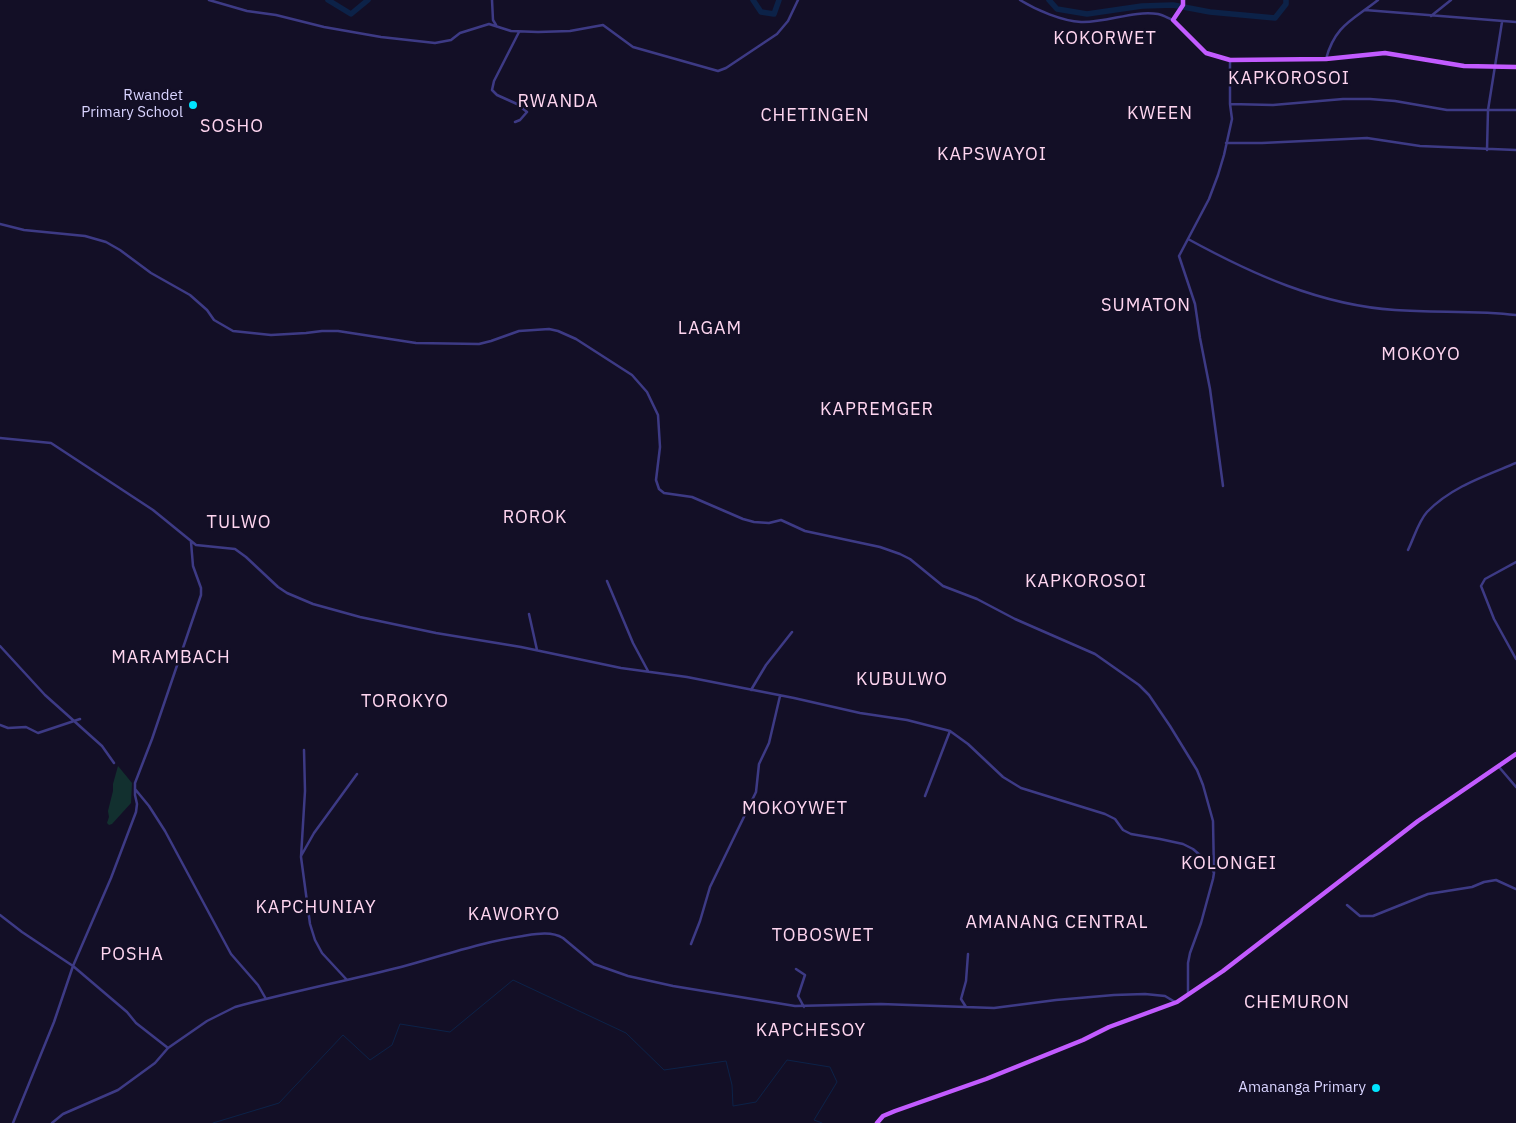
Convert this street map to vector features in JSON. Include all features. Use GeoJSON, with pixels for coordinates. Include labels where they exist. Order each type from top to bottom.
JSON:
{"type":"FeatureCollection","features":[{"type":"Feature","properties":{"kind":"main road"},"geometry":{"type":"LineString","coordinates":[[1183,2],[1178,15],[1173,20],[1206,53],[1230,60],[1326,59],[1385,53],[1450,64],[1516,67]]}},
{"type":"Feature","properties":{"kind":"main road"},"geometry":{"type":"LineString","coordinates":[[878,1123],[883,1116],[895,1111],[986,1079],[1083,1040],[1109,1027],[1177,1002],[1223,971],[1374,854],[1516,754]]}},
{"type":"Feature","properties":{"kind":"street"},"geometry":{"type":"LineString","coordinates":[[209,0],[247,11],[276,15],[324,27],[381,37],[435,43],[451,40],[460,33],[482,25],[496,25],[519,32],[570,31],[603,25],[633,47],[718,70],[726,68],[777,34],[788,21],[798,0]]}},
{"type":"Feature","properties":{"kind":"street"},"geometry":{"type":"LineString","coordinates":[[492,0],[496,25]]}},
{"type":"Feature","properties":{"kind":"street"},"geometry":{"type":"LineString","coordinates":[[1020,0],[1032,8],[1066,20],[1081,22],[1131,15],[1158,14],[1173,20]]}},
{"type":"Feature","properties":{"kind":"street"},"geometry":{"type":"LineString","coordinates":[[1326,59],[1329,46],[1343,26],[1378,0]]}},
{"type":"Feature","properties":{"kind":"street"},"geometry":{"type":"LineString","coordinates":[[1431,16],[1450,0]]}},
{"type":"Feature","properties":{"kind":"street"},"geometry":{"type":"LineString","coordinates":[[1365,10],[1516,22]]}},
{"type":"Feature","properties":{"kind":"street"},"geometry":{"type":"LineString","coordinates":[[1487,150],[1488,110],[1502,22]]}},
{"type":"Feature","properties":{"kind":"street"},"geometry":{"type":"LineString","coordinates":[[515,122],[520,120],[527,112],[517,104],[497,95],[492,90],[494,81],[519,32]]}},
{"type":"Feature","properties":{"kind":"street"},"geometry":{"type":"LineString","coordinates":[[1223,486],[1210,389],[1196,309],[1179,260],[1180,252],[1213,189],[1226,143],[1232,118],[1230,104],[1230,60]]}},
{"type":"Feature","properties":{"kind":"street"},"geometry":{"type":"LineString","coordinates":[[1230,104],[1273,105],[1343,99],[1370,99],[1395,101],[1447,110],[1516,110]]}},
{"type":"Feature","properties":{"kind":"street"},"geometry":{"type":"LineString","coordinates":[[1226,143],[1271,143],[1367,138],[1420,146],[1516,150]]}},
{"type":"Feature","properties":{"kind":"street"},"geometry":{"type":"LineString","coordinates":[[0,224],[24,230],[85,236],[106,242],[151,273],[190,295],[207,310],[214,320],[233,331],[271,334],[322,331],[416,343],[479,344],[519,331],[558,331],[576,339],[632,375],[647,392],[658,415],[660,458],[656,480],[659,489],[664,493],[692,497],[754,522],[768,523],[781,520],[805,531],[880,547],[900,554],[920,567],[938,583],[1095,654],[1150,695],[1197,770],[1203,784],[1213,821],[1214,873],[1207,904],[1188,962],[1188,994]]}},
{"type":"Feature","properties":{"kind":"street"},"geometry":{"type":"LineString","coordinates":[[1188,239],[1266,278],[1323,297],[1395,310],[1489,312],[1516,315]]}},
{"type":"Feature","properties":{"kind":"street"},"geometry":{"type":"LineString","coordinates":[[0,438],[51,443],[153,510],[191,542],[203,547],[235,549],[278,587],[313,604],[360,617],[436,633],[537,650],[622,668],[687,677],[860,713],[907,720],[950,731],[968,744],[1012,784],[1105,814],[1115,819],[1123,830],[1131,834],[1183,844],[1193,848],[1209,863],[1214,873]]}},
{"type":"Feature","properties":{"kind":"street"},"geometry":{"type":"LineString","coordinates":[[1408,550],[1422,519],[1427,512],[1448,494],[1516,463]]}},
{"type":"Feature","properties":{"kind":"street"},"geometry":{"type":"LineString","coordinates":[[13,1123],[54,1022],[73,966],[111,878],[136,812],[138,804],[134,788],[202,595],[202,588],[193,566],[191,542]]}},
{"type":"Feature","properties":{"kind":"street"},"geometry":{"type":"LineString","coordinates":[[1516,562],[1485,579],[1481,586],[1494,619],[1516,660]]}},
{"type":"Feature","properties":{"kind":"street"},"geometry":{"type":"LineString","coordinates":[[607,582],[633,643],[649,672]]}},
{"type":"Feature","properties":{"kind":"street"},"geometry":{"type":"LineString","coordinates":[[530,614],[537,650]]}},
{"type":"Feature","properties":{"kind":"street"},"geometry":{"type":"LineString","coordinates":[[751,690],[766,665],[792,632]]}},
{"type":"Feature","properties":{"kind":"street"},"geometry":{"type":"LineString","coordinates":[[0,646],[45,695],[102,746],[114,764]]}},
{"type":"Feature","properties":{"kind":"street"},"geometry":{"type":"LineString","coordinates":[[690,944],[700,921],[710,887],[756,792],[759,764],[769,743],[780,696]]}},
{"type":"Feature","properties":{"kind":"street"},"geometry":{"type":"LineString","coordinates":[[0,725],[8,728],[26,726],[38,733],[80,719]]}},
{"type":"Feature","properties":{"kind":"street"},"geometry":{"type":"LineString","coordinates":[[925,796],[950,731]]}},
{"type":"Feature","properties":{"kind":"street"},"geometry":{"type":"LineString","coordinates":[[304,750],[305,791],[301,857],[310,924],[322,953],[348,980]]}},
{"type":"Feature","properties":{"kind":"street"},"geometry":{"type":"LineString","coordinates":[[1498,765],[1516,787]]}},
{"type":"Feature","properties":{"kind":"street"},"geometry":{"type":"LineString","coordinates":[[301,857],[314,833],[357,774]]}},
{"type":"Feature","properties":{"kind":"street"},"geometry":{"type":"LineString","coordinates":[[134,788],[165,830],[231,954],[258,985],[266,999]]}},
{"type":"Feature","properties":{"kind":"street"},"geometry":{"type":"LineString","coordinates":[[1347,905],[1360,916],[1373,916],[1428,894],[1472,887],[1484,882],[1496,880],[1516,889]]}},
{"type":"Feature","properties":{"kind":"street"},"geometry":{"type":"LineString","coordinates":[[0,915],[73,966],[127,1012],[136,1023],[168,1048]]}},
{"type":"Feature","properties":{"kind":"street"},"geometry":{"type":"LineString","coordinates":[[52,1123],[63,1114],[118,1090],[155,1062],[168,1048],[207,1021],[235,1007],[348,980],[482,944],[547,933],[563,938],[594,964],[628,976],[673,986],[804,1007],[834,1004],[881,1004],[994,1008],[1114,995],[1165,996],[1177,1002]]}},
{"type":"Feature","properties":{"kind":"street"},"geometry":{"type":"LineString","coordinates":[[966,1008],[961,999],[966,981],[968,954]]}},
{"type":"Feature","properties":{"kind":"street"},"geometry":{"type":"LineString","coordinates":[[796,968],[805,975],[798,996],[804,1007]]}},
{"type":"Feature","properties":{"kind":"green space"},"geometry":{"type":"Polygon","coordinates":[[[118,766],[132,783],[131,803],[109,825],[107,823],[108,811],[118,766]]]}},
{"type":"Feature","properties":{"kind":"waterway"},"geometry":{"type":"LineString","coordinates":[[328,0],[351,14],[368,0]]}},
{"type":"Feature","properties":{"kind":"waterway"},"geometry":{"type":"LineString","coordinates":[[753,0],[761,12],[774,14],[779,0]]}},
{"type":"Feature","properties":{"kind":"waterway"},"geometry":{"type":"LineString","coordinates":[[1049,0],[1057,9],[1087,14],[1142,6],[1173,5],[1210,12],[1275,18],[1286,4],[1286,0]]}},
{"type":"Feature","properties":{"kind":"waterway"},"geometry":{"type":"LineString","coordinates":[[213,1123],[279,1103],[343,1035],[370,1060],[392,1045],[400,1024],[450,1032],[513,980],[626,1033],[664,1070],[726,1061],[732,1085],[733,1106],[756,1102],[787,1060],[830,1067],[837,1082],[814,1120],[822,1123]]}},
{"type":"Feature","properties":{"kind":"place","name":"Rwandet Primary School"},"geometry":{"type":"Point","coordinates":[193,105]}},
{"type":"Feature","properties":{"kind":"place","name":"Amananga Primary"},"geometry":{"type":"Point","coordinates":[1376,1088]}},
{"type":"Feature","properties":{"kind":"district","name":"KOKORWET"},"geometry":{"type":"Point","coordinates":[1105,39]}},
{"type":"Feature","properties":{"kind":"district","name":"KAPKOROSOI"},"geometry":{"type":"Point","coordinates":[1289,79]}},
{"type":"Feature","properties":{"kind":"district","name":"RWANDA"},"geometry":{"type":"Point","coordinates":[558,102]}},
{"type":"Feature","properties":{"kind":"district","name":"KWEEN"},"geometry":{"type":"Point","coordinates":[1160,114]}},
{"type":"Feature","properties":{"kind":"district","name":"CHETINGEN"},"geometry":{"type":"Point","coordinates":[815,116]}},
{"type":"Feature","properties":{"kind":"district","name":"SOSHO"},"geometry":{"type":"Point","coordinates":[232,127]}},
{"type":"Feature","properties":{"kind":"district","name":"KAPSWAYOI"},"geometry":{"type":"Point","coordinates":[992,155]}},
{"type":"Feature","properties":{"kind":"district","name":"SUMATON"},"geometry":{"type":"Point","coordinates":[1146,306]}},
{"type":"Feature","properties":{"kind":"district","name":"LAGAM"},"geometry":{"type":"Point","coordinates":[710,329]}},
{"type":"Feature","properties":{"kind":"district","name":"MOKOYO"},"geometry":{"type":"Point","coordinates":[1421,355]}},
{"type":"Feature","properties":{"kind":"district","name":"KAPREMGER"},"geometry":{"type":"Point","coordinates":[877,410]}},
{"type":"Feature","properties":{"kind":"district","name":"ROROK"},"geometry":{"type":"Point","coordinates":[535,518]}},
{"type":"Feature","properties":{"kind":"district","name":"TULWO"},"geometry":{"type":"Point","coordinates":[239,523]}},
{"type":"Feature","properties":{"kind":"district","name":"KAPKOROSOI"},"geometry":{"type":"Point","coordinates":[1086,582]}},
{"type":"Feature","properties":{"kind":"district","name":"MARAMBACH"},"geometry":{"type":"Point","coordinates":[171,658]}},
{"type":"Feature","properties":{"kind":"district","name":"KUBULWO"},"geometry":{"type":"Point","coordinates":[902,680]}},
{"type":"Feature","properties":{"kind":"district","name":"TOROKYO"},"geometry":{"type":"Point","coordinates":[405,702]}},
{"type":"Feature","properties":{"kind":"district","name":"MOKOYWET"},"geometry":{"type":"Point","coordinates":[795,809]}},
{"type":"Feature","properties":{"kind":"district","name":"KOLONGEI"},"geometry":{"type":"Point","coordinates":[1229,864]}},
{"type":"Feature","properties":{"kind":"district","name":"KAPCHUNIAY"},"geometry":{"type":"Point","coordinates":[316,908]}},
{"type":"Feature","properties":{"kind":"district","name":"KAWORYO"},"geometry":{"type":"Point","coordinates":[514,915]}},
{"type":"Feature","properties":{"kind":"district","name":"AMANANG CENTRAL"},"geometry":{"type":"Point","coordinates":[1057,923]}},
{"type":"Feature","properties":{"kind":"district","name":"TOBOSWET"},"geometry":{"type":"Point","coordinates":[823,936]}},
{"type":"Feature","properties":{"kind":"district","name":"POSHA"},"geometry":{"type":"Point","coordinates":[132,955]}},
{"type":"Feature","properties":{"kind":"district","name":"CHEMURON"},"geometry":{"type":"Point","coordinates":[1297,1003]}},
{"type":"Feature","properties":{"kind":"district","name":"KAPCHESOY"},"geometry":{"type":"Point","coordinates":[811,1031]}}]}
